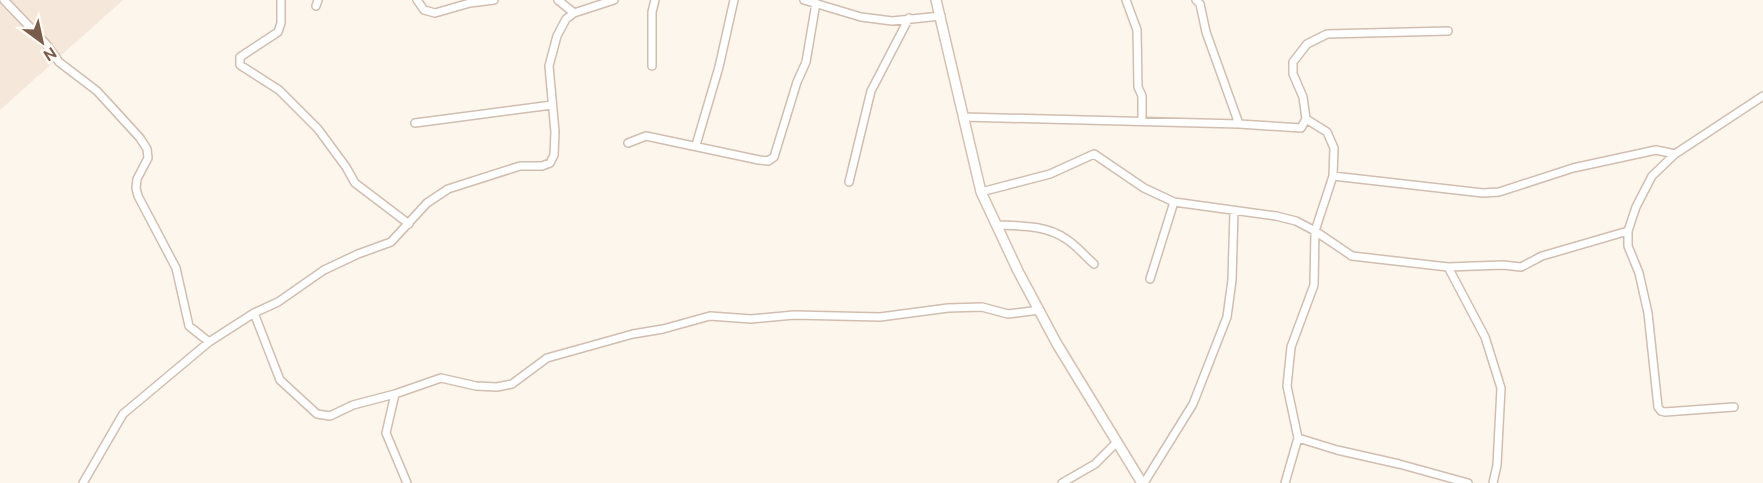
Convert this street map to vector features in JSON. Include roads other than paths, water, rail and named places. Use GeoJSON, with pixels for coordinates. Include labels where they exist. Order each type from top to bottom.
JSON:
{"type":"FeatureCollection","features":[{"type":"Feature","properties":{"kind":"street"},"geometry":{"type":"LineString","coordinates":[[4,0],[47,45],[58,62],[97,91],[140,138],[147,150],[148,158],[137,179],[138,196],[176,268],[189,326],[209,342]]}},
{"type":"Feature","properties":{"kind":"street"},"geometry":{"type":"LineString","coordinates":[[281,0],[281,23],[278,32],[240,57],[240,65],[279,90],[318,129],[356,183],[409,224]]}},
{"type":"Feature","properties":{"kind":"street"},"geometry":{"type":"LineString","coordinates":[[417,0],[424,10],[435,13],[470,3],[494,0]]}},
{"type":"Feature","properties":{"kind":"street"},"geometry":{"type":"LineString","coordinates":[[558,0],[574,13]]}},
{"type":"Feature","properties":{"kind":"street"},"geometry":{"type":"LineString","coordinates":[[83,483],[123,414],[209,342],[254,313],[278,302],[324,270],[391,242],[428,203],[448,189],[520,166],[542,166],[550,163],[554,155],[555,132],[549,66],[557,36],[566,20],[574,13],[614,0]]}},
{"type":"Feature","properties":{"kind":"street"},"geometry":{"type":"LineString","coordinates":[[652,66],[652,12],[655,0]]}},
{"type":"Feature","properties":{"kind":"street"},"geometry":{"type":"LineString","coordinates":[[696,146],[719,68],[734,0]]}},
{"type":"Feature","properties":{"kind":"street"},"geometry":{"type":"LineString","coordinates":[[804,0],[861,17],[892,21],[941,16]]}},
{"type":"Feature","properties":{"kind":"street"},"geometry":{"type":"LineString","coordinates":[[936,0],[981,192],[1018,271],[1057,344],[1116,443],[1143,483],[1193,404],[1227,317],[1232,280],[1234,211]]}},
{"type":"Feature","properties":{"kind":"street"},"geometry":{"type":"LineString","coordinates":[[1126,0],[1137,30],[1138,87],[1142,96],[1143,121]]}},
{"type":"Feature","properties":{"kind":"street"},"geometry":{"type":"LineString","coordinates":[[1196,0],[1200,4],[1206,32],[1239,124]]}},
{"type":"Feature","properties":{"kind":"street"},"geometry":{"type":"LineString","coordinates":[[628,143],[646,136],[759,160],[768,161],[774,157],[797,82],[806,62],[816,3]]}},
{"type":"Feature","properties":{"kind":"street"},"geometry":{"type":"LineString","coordinates":[[849,183],[871,92],[909,18]]}},
{"type":"Feature","properties":{"kind":"street"},"geometry":{"type":"LineString","coordinates":[[963,117],[1239,124],[1301,128],[1306,119],[1303,97],[1293,74],[1293,62],[1307,44],[1327,34],[1448,31]]}},
{"type":"Feature","properties":{"kind":"street"},"geometry":{"type":"LineString","coordinates":[[1734,407],[1665,412],[1659,407],[1648,313],[1639,273],[1628,246],[1628,231],[1636,207],[1652,176],[1675,154],[1763,96]]}},
{"type":"Feature","properties":{"kind":"street"},"geometry":{"type":"LineString","coordinates":[[416,123],[552,105]]}},
{"type":"Feature","properties":{"kind":"street"},"geometry":{"type":"LineString","coordinates":[[1285,483],[1298,438],[1287,386],[1291,347],[1314,285],[1316,231],[1333,176],[1334,148],[1327,132],[1306,119]]}},
{"type":"Feature","properties":{"kind":"street"},"geometry":{"type":"LineString","coordinates":[[1333,176],[1483,193],[1499,192],[1573,168],[1656,150],[1675,154]]}},
{"type":"Feature","properties":{"kind":"street"},"geometry":{"type":"LineString","coordinates":[[981,192],[1050,174],[1094,154],[1144,188],[1174,202],[1296,221],[1316,231],[1352,256],[1448,267],[1503,265],[1521,267],[1542,256],[1628,231]]}},
{"type":"Feature","properties":{"kind":"street"},"geometry":{"type":"LineString","coordinates":[[1150,279],[1174,202]]}},
{"type":"Feature","properties":{"kind":"street"},"geometry":{"type":"LineString","coordinates":[[998,225],[1034,227],[1054,233],[1066,238],[1094,264]]}},
{"type":"Feature","properties":{"kind":"street"},"geometry":{"type":"LineString","coordinates":[[1448,267],[1485,337],[1501,388],[1497,465],[1493,483]]}},
{"type":"Feature","properties":{"kind":"street"},"geometry":{"type":"LineString","coordinates":[[254,313],[280,380],[317,414],[330,416],[353,405],[395,394],[441,378],[476,386],[497,387],[512,384],[547,358],[710,316],[751,319],[794,315],[880,317],[948,308],[982,307],[1008,314],[1040,310]]}},
{"type":"Feature","properties":{"kind":"street"},"geometry":{"type":"LineString","coordinates":[[395,394],[386,433],[406,483]]}},
{"type":"Feature","properties":{"kind":"street"},"geometry":{"type":"LineString","coordinates":[[1298,438],[1336,450],[1468,483]]}},
{"type":"Feature","properties":{"kind":"street"},"geometry":{"type":"LineString","coordinates":[[1062,483],[1095,464],[1116,443]]}}]}
